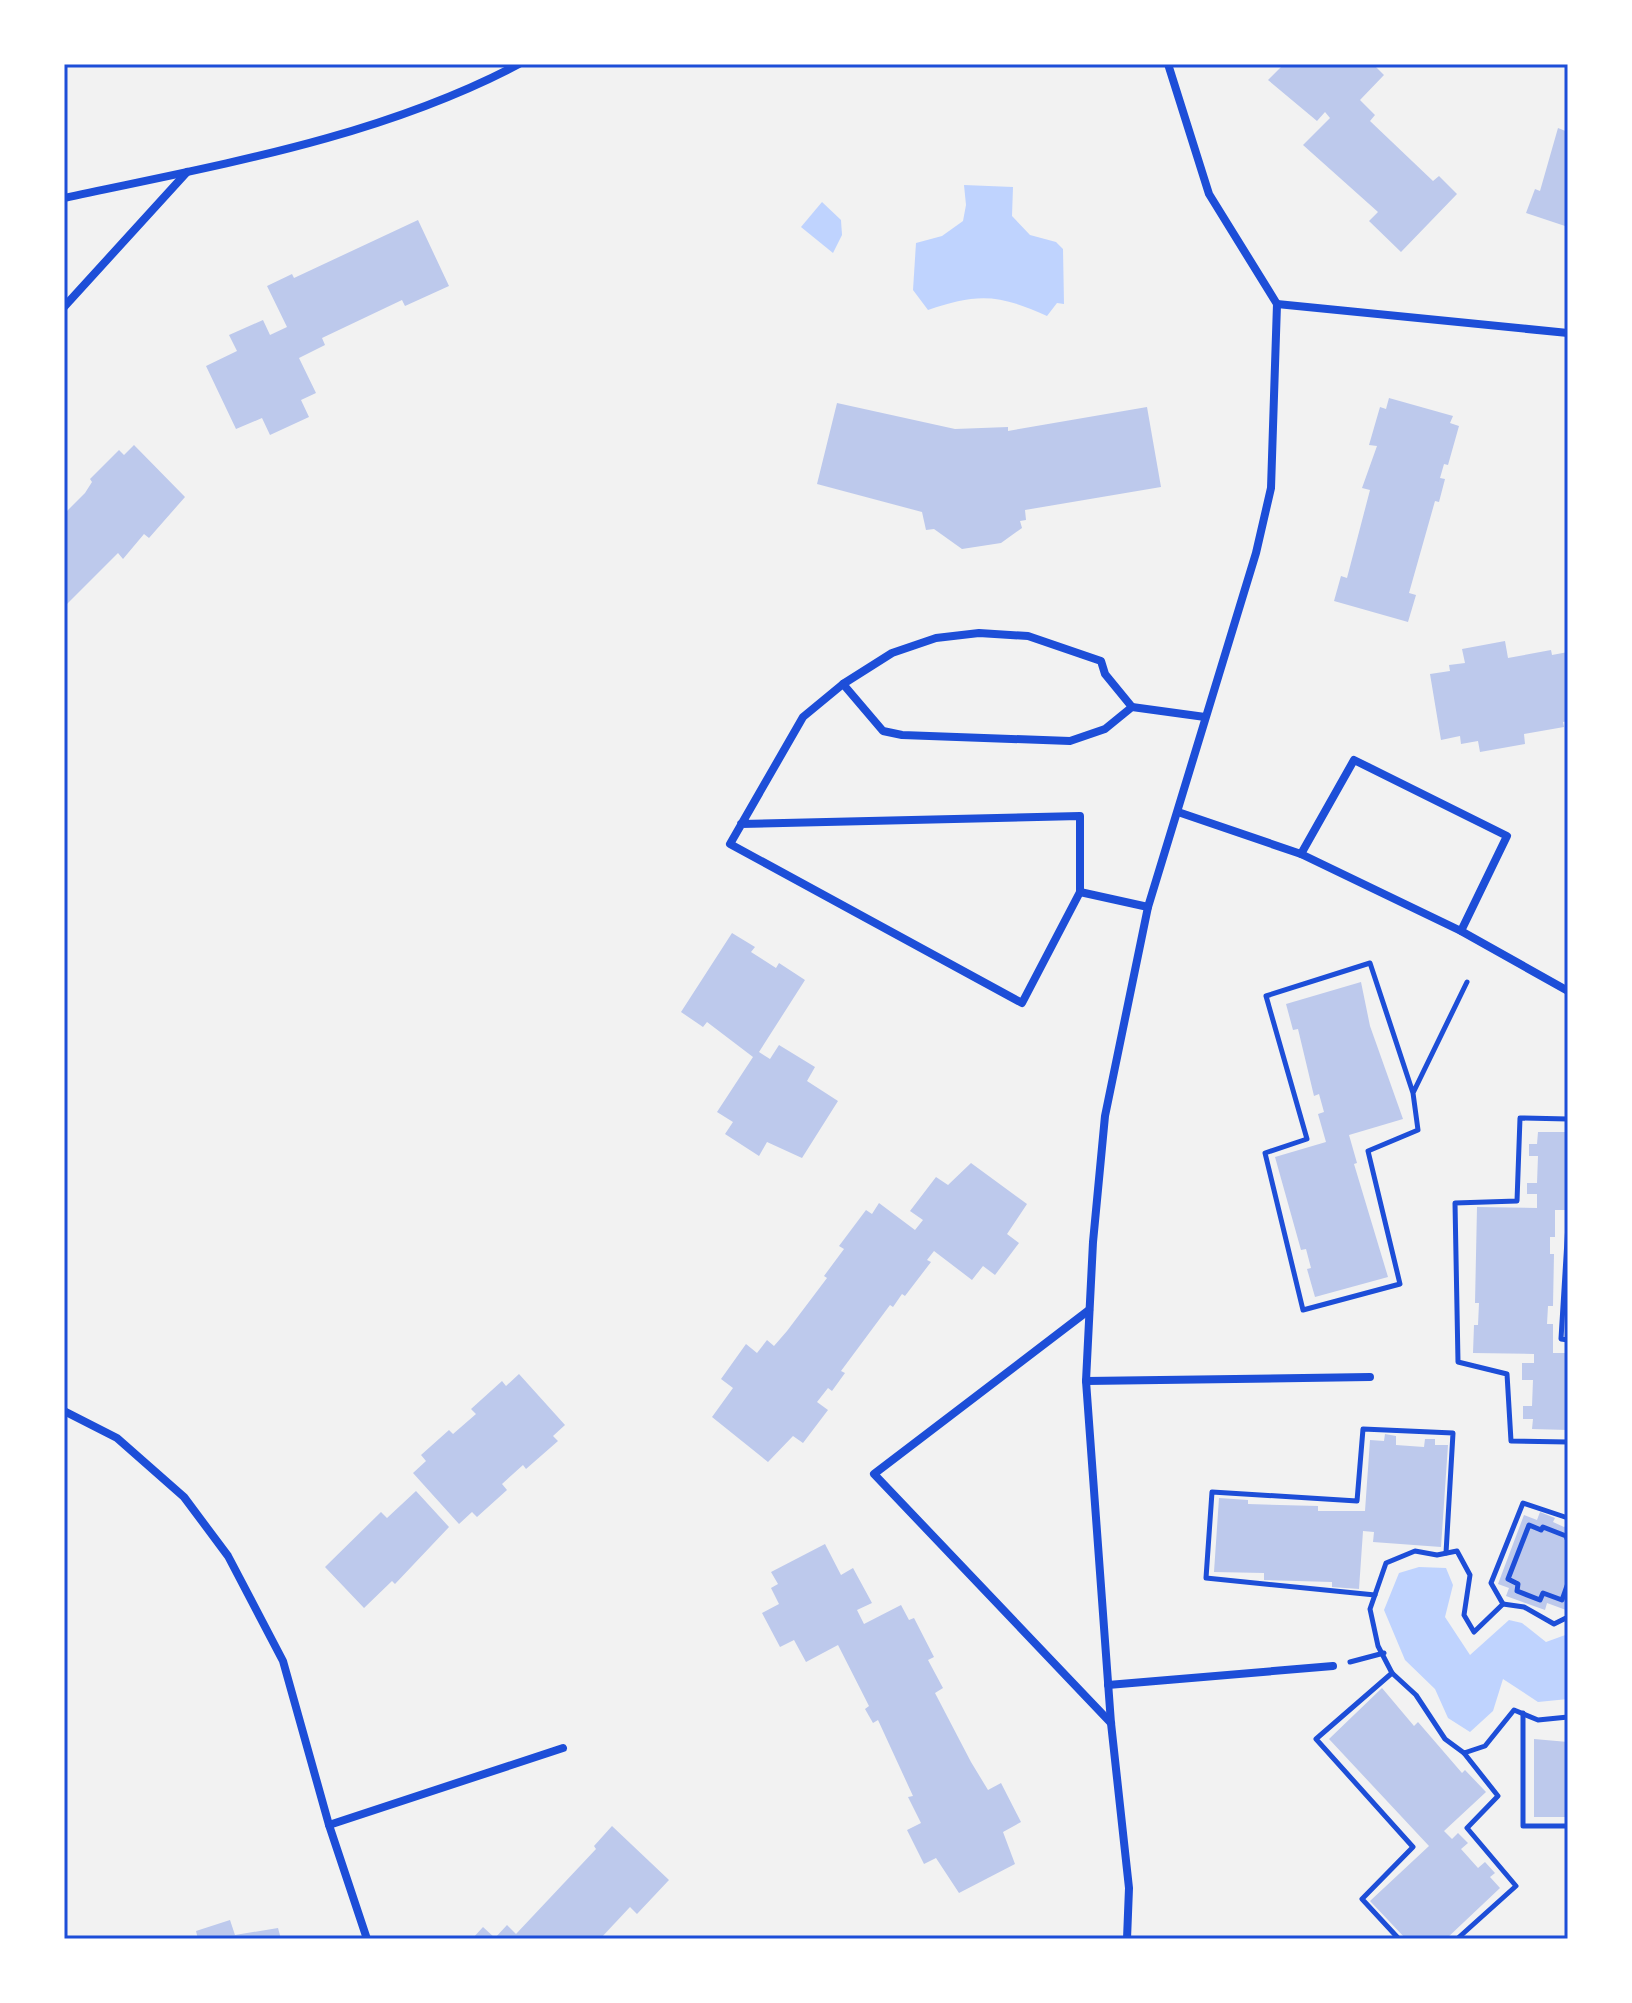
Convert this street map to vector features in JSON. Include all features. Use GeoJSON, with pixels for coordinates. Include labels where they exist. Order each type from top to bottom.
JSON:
{"type":"FeatureCollection","features":[{"type":"Feature","properties":{"kind":"street"},"geometry":{"type":"LineString","coordinates":[[64,198],[357,129],[465,93],[519,64]]}},
{"type":"Feature","properties":{"kind":"street"},"geometry":{"type":"LineString","coordinates":[[1127,1939],[1129,1888],[1111,1723],[1086,1381],[1105,1116],[1148,907],[1178,812],[1184,780],[1256,553],[1271,488],[1277,304],[1209,194],[1168,64]]}},
{"type":"Feature","properties":{"kind":"street"},"geometry":{"type":"LineString","coordinates":[[64,307],[188,171]]}},
{"type":"Feature","properties":{"kind":"street"},"geometry":{"type":"LineString","coordinates":[[1277,304],[1568,333]]}},
{"type":"Feature","properties":{"kind":"street"},"geometry":{"type":"LineString","coordinates":[[741,824],[1080,816],[1080,892],[1022,1003],[730,844],[741,824],[803,717],[843,684],[892,653],[936,638],[979,633],[1028,636],[1101,661],[1105,674],[1132,707],[1205,717]]}},
{"type":"Feature","properties":{"kind":"street"},"geometry":{"type":"LineString","coordinates":[[843,684],[883,731],[902,735],[1070,741],[1105,729],[1132,707]]}},
{"type":"Feature","properties":{"kind":"street"},"geometry":{"type":"LineString","coordinates":[[1301,854],[1354,760],[1507,836],[1461,931]]}},
{"type":"Feature","properties":{"kind":"street"},"geometry":{"type":"LineString","coordinates":[[1178,812],[1301,854],[1461,931],[1568,991]]}},
{"type":"Feature","properties":{"kind":"street"},"geometry":{"type":"LineString","coordinates":[[1080,892],[1148,907]]}},
{"type":"Feature","properties":{"kind":"street"},"geometry":{"type":"LineString","coordinates":[[1089,1310],[874,1474],[1111,1723]]}},
{"type":"Feature","properties":{"kind":"street"},"geometry":{"type":"LineString","coordinates":[[1086,1381],[1370,1377]]}},
{"type":"Feature","properties":{"kind":"street"},"geometry":{"type":"LineString","coordinates":[[64,1411],[117,1438],[184,1497],[228,1556],[283,1661],[329,1825],[367,1939]]}},
{"type":"Feature","properties":{"kind":"street"},"geometry":{"type":"LineString","coordinates":[[1108,1685],[1333,1666]]}},
{"type":"Feature","properties":{"kind":"street"},"geometry":{"type":"LineString","coordinates":[[329,1825],[563,1748]]}},
{"type":"Feature","properties":{"kind":"path"},"geometry":{"type":"LineString","coordinates":[[1413,1093],[1370,963],[1266,996],[1307,1139],[1265,1153],[1303,1310],[1400,1284],[1368,1151],[1418,1130],[1413,1093],[1467,982]]}},
{"type":"Feature","properties":{"kind":"path"},"geometry":{"type":"LineString","coordinates":[[1568,1119],[1520,1118],[1517,1201],[1455,1203],[1458,1362],[1507,1374],[1511,1441],[1568,1442]]}},
{"type":"Feature","properties":{"kind":"path"},"geometry":{"type":"LineString","coordinates":[[1568,1224],[1561,1339],[1568,1340]]}},
{"type":"Feature","properties":{"kind":"path"},"geometry":{"type":"LineString","coordinates":[[1375,1595],[1206,1578],[1212,1492],[1357,1501],[1363,1429],[1453,1433],[1446,1553]]}},
{"type":"Feature","properties":{"kind":"path"},"geometry":{"type":"LineString","coordinates":[[1503,1604],[1491,1583],[1523,1503],[1568,1518]]}},
{"type":"Feature","properties":{"kind":"path"},"geometry":{"type":"LineString","coordinates":[[1568,1541],[1566,1536],[1529,1525],[1508,1579],[1518,1584],[1517,1591],[1540,1600],[1543,1593],[1562,1600],[1568,1583]]}},
{"type":"Feature","properties":{"kind":"path"},"geometry":{"type":"LineString","coordinates":[[1457,1939],[1516,1886],[1467,1828],[1498,1796],[1464,1753],[1445,1739],[1416,1695],[1392,1673],[1378,1646],[1370,1609],[1386,1563],[1415,1551],[1457,1551],[1470,1575],[1464,1615],[1474,1632],[1503,1604]]}},
{"type":"Feature","properties":{"kind":"path"},"geometry":{"type":"LineString","coordinates":[[1503,1604],[1524,1607],[1554,1624],[1568,1617]]}},
{"type":"Feature","properties":{"kind":"path"},"geometry":{"type":"LineString","coordinates":[[1333,1666],[1384,1653]]}},
{"type":"Feature","properties":{"kind":"path"},"geometry":{"type":"LineString","coordinates":[[1392,1673],[1316,1739],[1413,1847],[1362,1899],[1399,1939]]}},
{"type":"Feature","properties":{"kind":"path"},"geometry":{"type":"LineString","coordinates":[[1464,1753],[1485,1746],[1514,1710],[1538,1720],[1568,1717]]}},
{"type":"Feature","properties":{"kind":"path"},"geometry":{"type":"LineString","coordinates":[[1523,1713],[1523,1826],[1568,1826]]}},
{"type":"Feature","properties":{"kind":"water"},"geometry":{"type":"Polygon","coordinates":[[[964,185],[1013,187],[1012,216],[1030,235],[1056,242],[1063,249],[1064,304],[1057,303],[1047,316],[1015,303],[988,298],[928,310],[913,290],[916,243],[942,236],[963,221],[966,205],[964,185]]]}},
{"type":"Feature","properties":{"kind":"water"},"geometry":{"type":"Polygon","coordinates":[[[822,202],[841,220],[842,235],[833,253],[801,227],[822,202]]]}},
{"type":"Feature","properties":{"kind":"water"},"geometry":{"type":"Polygon","coordinates":[[[1419,1567],[1446,1568],[1453,1585],[1445,1617],[1470,1655],[1509,1620],[1522,1623],[1546,1642],[1568,1634],[1568,1699],[1538,1702],[1503,1679],[1493,1711],[1470,1732],[1448,1718],[1435,1689],[1405,1660],[1384,1610],[1399,1573],[1419,1567]]]}},
{"type":"Feature","properties":{"kind":"building"},"geometry":{"type":"Polygon","coordinates":[[[1284,64],[1373,64],[1384,75],[1360,100],[1375,115],[1370,121],[1433,181],[1439,176],[1457,194],[1401,252],[1369,221],[1378,212],[1303,145],[1330,118],[1325,112],[1317,121],[1268,80],[1284,64]]]}},
{"type":"Feature","properties":{"kind":"building"},"geometry":{"type":"Polygon","coordinates":[[[1558,128],[1568,132],[1568,227],[1526,213],[1535,189],[1540,191],[1558,128]]]}},
{"type":"Feature","properties":{"kind":"building"},"geometry":{"type":"Polygon","coordinates":[[[418,220],[449,286],[405,306],[402,300],[322,338],[325,345],[299,358],[316,393],[301,400],[309,417],[270,435],[262,418],[236,429],[206,366],[237,351],[229,335],[263,320],[270,335],[287,327],[267,286],[292,274],[294,278],[418,220]]]}},
{"type":"Feature","properties":{"kind":"building"},"geometry":{"type":"Polygon","coordinates":[[[1389,398],[1453,416],[1450,423],[1459,426],[1448,465],[1444,464],[1440,478],[1445,479],[1439,502],[1435,501],[1409,593],[1416,595],[1408,622],[1334,601],[1341,576],[1347,578],[1370,490],[1362,488],[1377,446],[1369,445],[1380,407],[1386,409],[1389,398]]]}},
{"type":"Feature","properties":{"kind":"building"},"geometry":{"type":"Polygon","coordinates":[[[837,403],[955,429],[1008,427],[1008,431],[1147,407],[1161,487],[1025,510],[1026,520],[1020,521],[1022,528],[1001,543],[962,549],[934,529],[926,530],[922,512],[817,484],[837,403]]]}},
{"type":"Feature","properties":{"kind":"building"},"geometry":{"type":"Polygon","coordinates":[[[134,445],[185,497],[149,538],[144,534],[123,559],[118,553],[64,607],[64,514],[85,493],[92,482],[90,479],[119,450],[124,455],[134,445]]]}},
{"type":"Feature","properties":{"kind":"building"},"geometry":{"type":"Polygon","coordinates":[[[1505,641],[1508,658],[1551,650],[1552,655],[1568,652],[1568,721],[1563,722],[1564,727],[1524,734],[1525,744],[1480,752],[1478,741],[1461,744],[1460,736],[1441,740],[1430,674],[1450,671],[1449,665],[1465,663],[1462,649],[1505,641]]]}},
{"type":"Feature","properties":{"kind":"building"},"geometry":{"type":"Polygon","coordinates":[[[732,933],[755,947],[751,952],[776,968],[779,963],[805,980],[759,1052],[770,1059],[779,1045],[815,1067],[807,1081],[838,1101],[802,1158],[767,1142],[759,1156],[725,1134],[733,1122],[717,1112],[753,1057],[707,1022],[703,1027],[681,1012],[732,933]]]}},
{"type":"Feature","properties":{"kind":"building"},"geometry":{"type":"Polygon","coordinates":[[[1361,982],[1370,1026],[1403,1119],[1349,1135],[1357,1163],[1354,1164],[1388,1277],[1315,1297],[1307,1269],[1311,1268],[1306,1249],[1301,1250],[1275,1157],[1326,1142],[1318,1114],[1324,1112],[1319,1094],[1314,1096],[1298,1029],[1293,1030],[1286,1004],[1361,982]]]}},
{"type":"Feature","properties":{"kind":"building"},"geometry":{"type":"Polygon","coordinates":[[[1538,1132],[1568,1132],[1568,1210],[1555,1210],[1555,1237],[1550,1237],[1550,1254],[1554,1254],[1553,1306],[1548,1306],[1547,1324],[1553,1324],[1553,1353],[1568,1353],[1568,1430],[1532,1429],[1533,1419],[1523,1419],[1523,1406],[1532,1406],[1533,1380],[1522,1380],[1522,1363],[1534,1363],[1534,1354],[1473,1353],[1479,1303],[1475,1303],[1477,1207],[1537,1208],[1537,1194],[1527,1194],[1527,1183],[1537,1183],[1538,1156],[1529,1156],[1529,1144],[1537,1144],[1538,1132]]]}},
{"type":"Feature","properties":{"kind":"building"},"geometry":{"type":"Polygon","coordinates":[[[971,1163],[1027,1204],[1007,1234],[1019,1243],[995,1275],[983,1266],[972,1280],[934,1251],[927,1260],[931,1262],[905,1296],[902,1294],[893,1307],[890,1305],[841,1371],[845,1373],[832,1391],[828,1388],[817,1402],[828,1410],[803,1443],[793,1436],[768,1462],[712,1417],[733,1388],[721,1379],[746,1344],[757,1353],[767,1340],[774,1346],[827,1278],[824,1276],[844,1249],[839,1246],[866,1210],[872,1214],[879,1203],[915,1230],[923,1220],[910,1211],[936,1177],[948,1185],[971,1163]]]}},
{"type":"Feature","properties":{"kind":"building"},"geometry":{"type":"Polygon","coordinates":[[[519,1374],[565,1425],[553,1436],[558,1441],[526,1469],[523,1465],[502,1484],[507,1490],[477,1517],[472,1512],[459,1524],[413,1473],[426,1461],[421,1455],[449,1430],[453,1434],[476,1414],[471,1409],[502,1381],[506,1386],[519,1374]]]}},
{"type":"Feature","properties":{"kind":"building"},"geometry":{"type":"Polygon","coordinates":[[[1385,1434],[1396,1436],[1396,1445],[1424,1447],[1425,1439],[1435,1439],[1435,1445],[1448,1445],[1441,1547],[1373,1542],[1374,1532],[1363,1531],[1359,1589],[1332,1587],[1332,1582],[1264,1580],[1264,1573],[1214,1572],[1219,1498],[1248,1500],[1248,1504],[1318,1506],[1318,1511],[1365,1511],[1370,1440],[1384,1441],[1385,1434]]]}},
{"type":"Feature","properties":{"kind":"building"},"geometry":{"type":"Polygon","coordinates":[[[416,1491],[449,1527],[395,1584],[392,1581],[364,1608],[325,1567],[381,1512],[387,1518],[416,1491]]]}},
{"type":"Feature","properties":{"kind":"building"},"geometry":{"type":"Polygon","coordinates":[[[1540,1512],[1555,1518],[1553,1522],[1564,1527],[1568,1524],[1566,1610],[1547,1603],[1545,1610],[1506,1596],[1509,1588],[1498,1584],[1524,1515],[1537,1520],[1540,1512]]]}},
{"type":"Feature","properties":{"kind":"building"},"geometry":{"type":"Polygon","coordinates":[[[825,1544],[841,1575],[853,1568],[872,1603],[857,1610],[864,1624],[901,1605],[909,1620],[914,1618],[934,1657],[928,1660],[943,1688],[935,1693],[971,1762],[988,1790],[1001,1783],[1021,1822],[1003,1832],[1015,1864],[959,1893],[936,1858],[924,1864],[907,1830],[921,1823],[908,1797],[913,1796],[878,1720],[873,1723],[865,1709],[869,1706],[838,1645],[806,1662],[794,1640],[780,1647],[762,1613],[779,1604],[771,1588],[778,1584],[771,1572],[825,1544]]]}},
{"type":"Feature","properties":{"kind":"building"},"geometry":{"type":"Polygon","coordinates":[[[1382,1688],[1414,1726],[1418,1722],[1462,1773],[1465,1770],[1486,1792],[1444,1831],[1452,1839],[1458,1833],[1468,1843],[1461,1849],[1478,1868],[1485,1862],[1495,1873],[1490,1877],[1500,1888],[1446,1939],[1406,1939],[1370,1901],[1429,1846],[1329,1739],[1382,1688]]]}},
{"type":"Feature","properties":{"kind":"building"},"geometry":{"type":"Polygon","coordinates":[[[1534,1739],[1568,1742],[1566,1817],[1534,1817],[1534,1739]]]}},
{"type":"Feature","properties":{"kind":"building"},"geometry":{"type":"Polygon","coordinates":[[[612,1826],[669,1880],[637,1914],[630,1907],[600,1939],[472,1939],[483,1927],[495,1938],[507,1925],[516,1934],[596,1849],[594,1846],[612,1826]]]}},
{"type":"Feature","properties":{"kind":"building"},"geometry":{"type":"Polygon","coordinates":[[[230,1920],[235,1935],[278,1928],[281,1939],[198,1939],[196,1931],[230,1920]]]}}]}
